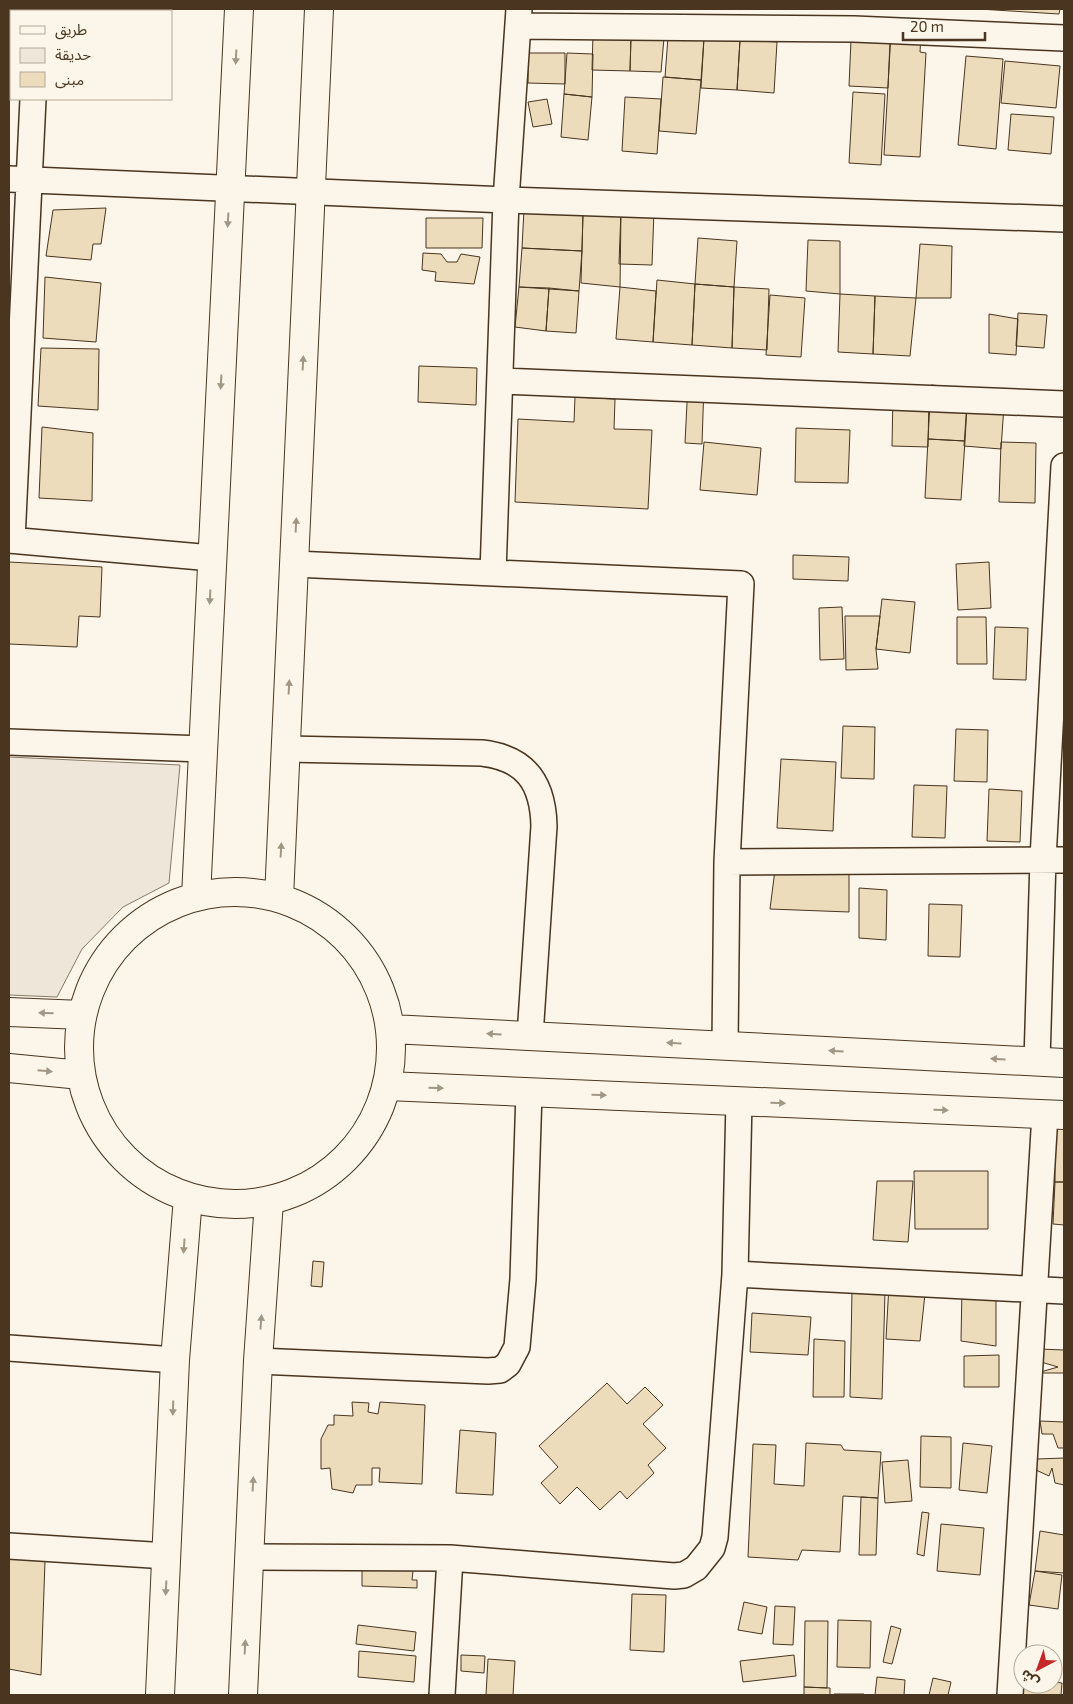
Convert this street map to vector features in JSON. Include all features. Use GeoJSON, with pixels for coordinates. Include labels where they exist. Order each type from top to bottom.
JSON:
{"type":"FeatureCollection","features":[{"type":"Feature","properties":{"kind":"street"},"geometry":{"type":"LineString","coordinates":[[196,897],[238,9]]}},
{"type":"Feature","properties":{"kind":"street"},"geometry":{"type":"LineString","coordinates":[[279,898],[319,9]]}},
{"type":"Feature","properties":{"kind":"street"},"geometry":{"type":"LineString","coordinates":[[493,573],[506,200],[518,17],[1064,38]]}},
{"type":"Feature","properties":{"kind":"street"},"geometry":{"type":"LineString","coordinates":[[32,100],[19,180],[10,540],[212,558]]}},
{"type":"Feature","properties":{"kind":"street"},"geometry":{"type":"LineString","coordinates":[[19,180],[230,187],[506,200],[1064,219]]}},
{"type":"Feature","properties":{"kind":"street"},"geometry":{"type":"LineString","coordinates":[[500,381],[1064,404]]}},
{"type":"Feature","properties":{"kind":"street"},"geometry":{"type":"LineString","coordinates":[[1038,1061],[1054,859],[1064,466]]}},
{"type":"Feature","properties":{"kind":"street"},"geometry":{"type":"LineString","coordinates":[[294,564],[741,584],[727,862],[725,1045]]}},
{"type":"Feature","properties":{"kind":"street"},"geometry":{"type":"LineString","coordinates":[[9,742],[203,748]]}},
{"type":"Feature","properties":{"kind":"street"},"geometry":{"type":"LineString","coordinates":[[286,749],[482,753],[506,758],[527,772],[540,793],[544,826],[530,1036]]}},
{"type":"Feature","properties":{"kind":"street"},"geometry":{"type":"LineString","coordinates":[[727,862],[1054,859]]}},
{"type":"Feature","properties":{"kind":"street"},"geometry":{"type":"LineString","coordinates":[[238,892],[279,898],[320,917],[354,947],[378,985],[391,1029],[392,1057],[388,1086],[371,1126],[345,1161],[310,1186],[269,1201],[228,1204],[188,1197],[150,1179],[118,1151],[94,1115],[81,1075],[79,1045],[82,1015],[97,975],[122,940],[156,913],[196,897],[238,892]]}},
{"type":"Feature","properties":{"kind":"street"},"geometry":{"type":"LineString","coordinates":[[9,1012],[82,1015]]}},
{"type":"Feature","properties":{"kind":"street"},"geometry":{"type":"LineString","coordinates":[[391,1029],[1064,1063]]}},
{"type":"Feature","properties":{"kind":"street"},"geometry":{"type":"LineString","coordinates":[[9,1068],[81,1075]]}},
{"type":"Feature","properties":{"kind":"street"},"geometry":{"type":"LineString","coordinates":[[388,1086],[1054,1115],[1033,1289],[1010,1695]]}},
{"type":"Feature","properties":{"kind":"street"},"geometry":{"type":"LineString","coordinates":[[258,1361],[488,1372],[500,1370],[508,1364],[517,1347],[523,1280],[529,1092]]}},
{"type":"Feature","properties":{"kind":"street"},"geometry":{"type":"LineString","coordinates":[[249,1557],[450,1558],[674,1576],[684,1575],[696,1568],[712,1548],[715,1538],[735,1274],[739,1101]]}},
{"type":"Feature","properties":{"kind":"street"},"geometry":{"type":"LineString","coordinates":[[160,1695],[176,1360],[188,1197]]}},
{"type":"Feature","properties":{"kind":"street"},"geometry":{"type":"LineString","coordinates":[[243,1695],[258,1361],[269,1201]]}},
{"type":"Feature","properties":{"kind":"street"},"geometry":{"type":"LineString","coordinates":[[735,1274],[1064,1291]]}},
{"type":"Feature","properties":{"kind":"street"},"geometry":{"type":"LineString","coordinates":[[9,1348],[176,1360]]}},
{"type":"Feature","properties":{"kind":"street"},"geometry":{"type":"LineString","coordinates":[[9,1546],[167,1556]]}},
{"type":"Feature","properties":{"kind":"street"},"geometry":{"type":"LineString","coordinates":[[442,1695],[450,1558]]}},
{"type":"Feature","properties":{"kind":"green space"},"geometry":{"type":"Polygon","coordinates":[[[9,757],[180,765],[169,883],[123,907],[82,949],[57,997],[9,995],[9,757]]]}},
{"type":"Feature","properties":{"kind":"building"},"geometry":{"type":"Polygon","coordinates":[[[979,9],[1060,9],[1059,14],[979,9]]]}},
{"type":"Feature","properties":{"kind":"building"},"geometry":{"type":"Polygon","coordinates":[[[891,33],[921,35],[920,52],[926,53],[920,157],[884,155],[891,33]]]}},
{"type":"Feature","properties":{"kind":"building"},"geometry":{"type":"Polygon","coordinates":[[[593,34],[631,36],[630,71],[592,70],[593,34]]]}},
{"type":"Feature","properties":{"kind":"building"},"geometry":{"type":"Polygon","coordinates":[[[631,36],[664,38],[661,72],[630,71],[631,36]]]}},
{"type":"Feature","properties":{"kind":"building"},"geometry":{"type":"Polygon","coordinates":[[[668,37],[704,38],[701,80],[665,77],[668,37]]]}},
{"type":"Feature","properties":{"kind":"building"},"geometry":{"type":"Polygon","coordinates":[[[704,38],[740,40],[737,90],[701,88],[704,38]]]}},
{"type":"Feature","properties":{"kind":"building"},"geometry":{"type":"Polygon","coordinates":[[[740,40],[777,42],[774,93],[737,90],[740,40]]]}},
{"type":"Feature","properties":{"kind":"building"},"geometry":{"type":"Polygon","coordinates":[[[851,40],[890,41],[888,88],[849,86],[851,40]]]}},
{"type":"Feature","properties":{"kind":"building"},"geometry":{"type":"Polygon","coordinates":[[[528,53],[565,53],[565,84],[528,83],[528,53]]]}},
{"type":"Feature","properties":{"kind":"building"},"geometry":{"type":"Polygon","coordinates":[[[567,53],[593,54],[592,97],[564,94],[567,53]]]}},
{"type":"Feature","properties":{"kind":"building"},"geometry":{"type":"Polygon","coordinates":[[[966,56],[1003,59],[996,149],[958,145],[966,56]]]}},
{"type":"Feature","properties":{"kind":"building"},"geometry":{"type":"Polygon","coordinates":[[[1005,61],[1060,66],[1056,108],[1001,103],[1005,61]]]}},
{"type":"Feature","properties":{"kind":"building"},"geometry":{"type":"Polygon","coordinates":[[[663,77],[701,80],[696,134],[659,131],[663,77]]]}},
{"type":"Feature","properties":{"kind":"building"},"geometry":{"type":"Polygon","coordinates":[[[853,92],[885,94],[881,165],[849,163],[853,92]]]}},
{"type":"Feature","properties":{"kind":"building"},"geometry":{"type":"Polygon","coordinates":[[[564,94],[592,97],[588,140],[561,137],[564,94]]]}},
{"type":"Feature","properties":{"kind":"building"},"geometry":{"type":"Polygon","coordinates":[[[625,97],[661,99],[657,154],[622,151],[625,97]]]}},
{"type":"Feature","properties":{"kind":"building"},"geometry":{"type":"Polygon","coordinates":[[[547,99],[552,124],[533,127],[528,102],[547,99]]]}},
{"type":"Feature","properties":{"kind":"building"},"geometry":{"type":"Polygon","coordinates":[[[1011,114],[1054,117],[1051,154],[1008,150],[1011,114]]]}},
{"type":"Feature","properties":{"kind":"building"},"geometry":{"type":"Polygon","coordinates":[[[106,208],[101,244],[93,244],[91,260],[46,256],[53,210],[106,208]]]}},
{"type":"Feature","properties":{"kind":"building"},"geometry":{"type":"Polygon","coordinates":[[[524,209],[583,213],[582,251],[522,248],[524,209]]]}},
{"type":"Feature","properties":{"kind":"building"},"geometry":{"type":"Polygon","coordinates":[[[621,210],[654,211],[652,265],[619,264],[621,210]]]}},
{"type":"Feature","properties":{"kind":"building"},"geometry":{"type":"Polygon","coordinates":[[[621,210],[620,287],[581,283],[583,213],[621,210]]]}},
{"type":"Feature","properties":{"kind":"building"},"geometry":{"type":"Polygon","coordinates":[[[426,218],[483,218],[482,248],[426,248],[426,218]]]}},
{"type":"Feature","properties":{"kind":"building"},"geometry":{"type":"Polygon","coordinates":[[[698,238],[737,241],[734,287],[695,284],[698,238]]]}},
{"type":"Feature","properties":{"kind":"building"},"geometry":{"type":"Polygon","coordinates":[[[808,240],[840,241],[840,294],[806,291],[808,240]]]}},
{"type":"Feature","properties":{"kind":"building"},"geometry":{"type":"Polygon","coordinates":[[[920,244],[952,246],[951,298],[916,298],[920,244]]]}},
{"type":"Feature","properties":{"kind":"building"},"geometry":{"type":"Polygon","coordinates":[[[522,248],[582,251],[579,291],[519,287],[522,248]]]}},
{"type":"Feature","properties":{"kind":"building"},"geometry":{"type":"Polygon","coordinates":[[[423,253],[441,254],[447,262],[457,262],[461,254],[480,257],[474,284],[435,281],[436,272],[422,270],[423,253]]]}},
{"type":"Feature","properties":{"kind":"building"},"geometry":{"type":"Polygon","coordinates":[[[45,277],[101,283],[96,342],[43,338],[45,277]]]}},
{"type":"Feature","properties":{"kind":"building"},"geometry":{"type":"Polygon","coordinates":[[[657,280],[695,284],[692,345],[653,342],[657,280]]]}},
{"type":"Feature","properties":{"kind":"building"},"geometry":{"type":"Polygon","coordinates":[[[695,284],[734,287],[732,348],[692,345],[695,284]]]}},
{"type":"Feature","properties":{"kind":"building"},"geometry":{"type":"Polygon","coordinates":[[[519,287],[549,288],[546,331],[515,327],[519,287]]]}},
{"type":"Feature","properties":{"kind":"building"},"geometry":{"type":"Polygon","coordinates":[[[620,287],[656,291],[653,342],[616,339],[620,287]]]}},
{"type":"Feature","properties":{"kind":"building"},"geometry":{"type":"Polygon","coordinates":[[[734,287],[769,289],[767,350],[732,348],[734,287]]]}},
{"type":"Feature","properties":{"kind":"building"},"geometry":{"type":"Polygon","coordinates":[[[549,288],[579,291],[576,333],[546,331],[549,288]]]}},
{"type":"Feature","properties":{"kind":"building"},"geometry":{"type":"Polygon","coordinates":[[[840,294],[875,296],[873,354],[838,352],[840,294]]]}},
{"type":"Feature","properties":{"kind":"building"},"geometry":{"type":"Polygon","coordinates":[[[770,295],[805,298],[801,357],[766,355],[770,295]]]}},
{"type":"Feature","properties":{"kind":"building"},"geometry":{"type":"Polygon","coordinates":[[[875,296],[916,298],[910,356],[873,354],[875,296]]]}},
{"type":"Feature","properties":{"kind":"building"},"geometry":{"type":"Polygon","coordinates":[[[1018,313],[1047,315],[1044,348],[1016,346],[1018,313]]]}},
{"type":"Feature","properties":{"kind":"building"},"geometry":{"type":"Polygon","coordinates":[[[989,314],[1018,319],[1016,355],[989,353],[989,314]]]}},
{"type":"Feature","properties":{"kind":"building"},"geometry":{"type":"Polygon","coordinates":[[[41,348],[99,349],[98,410],[38,406],[41,348]]]}},
{"type":"Feature","properties":{"kind":"building"},"geometry":{"type":"Polygon","coordinates":[[[419,366],[477,368],[476,405],[418,402],[419,366]]]}},
{"type":"Feature","properties":{"kind":"building"},"geometry":{"type":"Polygon","coordinates":[[[688,383],[704,384],[702,444],[685,443],[688,383]]]}},
{"type":"Feature","properties":{"kind":"building"},"geometry":{"type":"Polygon","coordinates":[[[931,385],[968,388],[965,441],[928,439],[931,385]]]}},
{"type":"Feature","properties":{"kind":"building"},"geometry":{"type":"Polygon","coordinates":[[[968,388],[1005,391],[1001,449],[964,446],[968,388]]]}},
{"type":"Feature","properties":{"kind":"building"},"geometry":{"type":"Polygon","coordinates":[[[893,394],[929,395],[928,447],[892,446],[893,394]]]}},
{"type":"Feature","properties":{"kind":"building"},"geometry":{"type":"Polygon","coordinates":[[[575,397],[615,399],[614,429],[652,430],[648,509],[515,502],[518,419],[574,422],[575,397]]]}},
{"type":"Feature","properties":{"kind":"building"},"geometry":{"type":"Polygon","coordinates":[[[42,427],[93,433],[92,501],[39,498],[42,427]]]}},
{"type":"Feature","properties":{"kind":"building"},"geometry":{"type":"Polygon","coordinates":[[[796,428],[850,430],[848,483],[795,482],[796,428]]]}},
{"type":"Feature","properties":{"kind":"building"},"geometry":{"type":"Polygon","coordinates":[[[928,439],[965,441],[961,500],[925,498],[928,439]]]}},
{"type":"Feature","properties":{"kind":"building"},"geometry":{"type":"Polygon","coordinates":[[[704,442],[761,448],[757,495],[700,490],[704,442]]]}},
{"type":"Feature","properties":{"kind":"building"},"geometry":{"type":"Polygon","coordinates":[[[1001,442],[1036,443],[1035,503],[999,502],[1001,442]]]}},
{"type":"Feature","properties":{"kind":"building"},"geometry":{"type":"Polygon","coordinates":[[[793,555],[849,557],[848,581],[793,579],[793,555]]]}},
{"type":"Feature","properties":{"kind":"building"},"geometry":{"type":"Polygon","coordinates":[[[9,562],[102,567],[100,617],[79,616],[77,647],[9,644],[9,562]]]}},
{"type":"Feature","properties":{"kind":"building"},"geometry":{"type":"Polygon","coordinates":[[[989,562],[991,608],[958,610],[956,564],[989,562]]]}},
{"type":"Feature","properties":{"kind":"building"},"geometry":{"type":"Polygon","coordinates":[[[882,599],[915,602],[910,653],[876,649],[882,599]]]}},
{"type":"Feature","properties":{"kind":"building"},"geometry":{"type":"Polygon","coordinates":[[[842,607],[844,659],[820,660],[819,608],[842,607]]]}},
{"type":"Feature","properties":{"kind":"building"},"geometry":{"type":"Polygon","coordinates":[[[845,616],[880,616],[876,649],[878,669],[846,670],[845,616]]]}},
{"type":"Feature","properties":{"kind":"building"},"geometry":{"type":"Polygon","coordinates":[[[957,617],[986,617],[987,664],[957,664],[957,617]]]}},
{"type":"Feature","properties":{"kind":"building"},"geometry":{"type":"Polygon","coordinates":[[[995,627],[1028,628],[1026,680],[993,679],[995,627]]]}},
{"type":"Feature","properties":{"kind":"building"},"geometry":{"type":"Polygon","coordinates":[[[843,726],[875,727],[874,779],[841,778],[843,726]]]}},
{"type":"Feature","properties":{"kind":"building"},"geometry":{"type":"Polygon","coordinates":[[[956,729],[988,730],[987,782],[954,781],[956,729]]]}},
{"type":"Feature","properties":{"kind":"building"},"geometry":{"type":"Polygon","coordinates":[[[781,759],[836,762],[833,831],[777,828],[781,759]]]}},
{"type":"Feature","properties":{"kind":"building"},"geometry":{"type":"Polygon","coordinates":[[[914,785],[947,786],[945,838],[912,837],[914,785]]]}},
{"type":"Feature","properties":{"kind":"building"},"geometry":{"type":"Polygon","coordinates":[[[989,789],[1022,791],[1020,842],[987,841],[989,789]]]}},
{"type":"Feature","properties":{"kind":"building"},"geometry":{"type":"Polygon","coordinates":[[[777,854],[849,858],[849,912],[770,909],[777,854]]]}},
{"type":"Feature","properties":{"kind":"building"},"geometry":{"type":"Polygon","coordinates":[[[859,888],[887,890],[886,940],[859,938],[859,888]]]}},
{"type":"Feature","properties":{"kind":"building"},"geometry":{"type":"Polygon","coordinates":[[[929,904],[962,905],[960,957],[928,956],[929,904]]]}},
{"type":"Feature","properties":{"kind":"building"},"geometry":{"type":"Polygon","coordinates":[[[1064,1124],[1064,1182],[1055,1182],[1054,1125],[1064,1124]]]}},
{"type":"Feature","properties":{"kind":"building"},"geometry":{"type":"Polygon","coordinates":[[[914,1171],[988,1171],[988,1229],[915,1229],[914,1171]]]}},
{"type":"Feature","properties":{"kind":"building"},"geometry":{"type":"Polygon","coordinates":[[[877,1181],[913,1181],[908,1242],[873,1240],[877,1181]]]}},
{"type":"Feature","properties":{"kind":"building"},"geometry":{"type":"Polygon","coordinates":[[[1055,1182],[1064,1182],[1064,1225],[1053,1224],[1055,1182]]]}},
{"type":"Feature","properties":{"kind":"building"},"geometry":{"type":"Polygon","coordinates":[[[313,1261],[324,1262],[322,1287],[311,1286],[313,1261]]]}},
{"type":"Feature","properties":{"kind":"building"},"geometry":{"type":"Polygon","coordinates":[[[889,1284],[925,1294],[920,1341],[886,1339],[889,1284]]]}},
{"type":"Feature","properties":{"kind":"building"},"geometry":{"type":"Polygon","coordinates":[[[962,1288],[996,1298],[996,1346],[961,1341],[962,1288]]]}},
{"type":"Feature","properties":{"kind":"building"},"geometry":{"type":"Polygon","coordinates":[[[852,1291],[885,1292],[882,1399],[850,1397],[852,1291]]]}},
{"type":"Feature","properties":{"kind":"building"},"geometry":{"type":"Polygon","coordinates":[[[752,1313],[811,1317],[808,1355],[750,1352],[752,1313]]]}},
{"type":"Feature","properties":{"kind":"building"},"geometry":{"type":"Polygon","coordinates":[[[814,1339],[845,1341],[844,1397],[813,1397],[814,1339]]]}},
{"type":"Feature","properties":{"kind":"building"},"geometry":{"type":"Polygon","coordinates":[[[1038,1349],[1064,1350],[1064,1373],[1037,1373],[1058,1367],[1041,1362],[1038,1349]]]}},
{"type":"Feature","properties":{"kind":"building"},"geometry":{"type":"Polygon","coordinates":[[[999,1355],[999,1387],[964,1387],[964,1356],[999,1355]]]}},
{"type":"Feature","properties":{"kind":"building"},"geometry":{"type":"Polygon","coordinates":[[[607,1383],[627,1404],[645,1387],[663,1405],[643,1424],[666,1448],[648,1465],[654,1473],[627,1499],[620,1491],[600,1510],[577,1487],[560,1504],[541,1483],[558,1467],[539,1446],[607,1383]]]}},
{"type":"Feature","properties":{"kind":"building"},"geometry":{"type":"Polygon","coordinates":[[[352,1402],[369,1403],[368,1412],[378,1414],[380,1402],[425,1405],[422,1484],[379,1482],[380,1468],[372,1468],[372,1485],[356,1485],[353,1493],[332,1489],[330,1468],[321,1469],[321,1439],[328,1425],[334,1425],[334,1415],[353,1416],[352,1402]]]}},
{"type":"Feature","properties":{"kind":"building"},"geometry":{"type":"Polygon","coordinates":[[[1040,1421],[1064,1422],[1064,1448],[1058,1448],[1053,1434],[1042,1434],[1040,1421]]]}},
{"type":"Feature","properties":{"kind":"building"},"geometry":{"type":"Polygon","coordinates":[[[460,1430],[496,1433],[493,1495],[456,1493],[460,1430]]]}},
{"type":"Feature","properties":{"kind":"building"},"geometry":{"type":"Polygon","coordinates":[[[921,1436],[951,1437],[951,1488],[920,1487],[921,1436]]]}},
{"type":"Feature","properties":{"kind":"building"},"geometry":{"type":"Polygon","coordinates":[[[806,1443],[841,1445],[844,1450],[881,1452],[878,1498],[843,1496],[840,1552],[802,1550],[798,1560],[748,1557],[753,1444],[776,1445],[774,1484],[804,1486],[806,1443]]]}},
{"type":"Feature","properties":{"kind":"building"},"geometry":{"type":"Polygon","coordinates":[[[963,1443],[992,1446],[987,1493],[959,1490],[963,1443]]]}},
{"type":"Feature","properties":{"kind":"building"},"geometry":{"type":"Polygon","coordinates":[[[1064,1458],[1064,1485],[1055,1483],[1052,1468],[1049,1476],[1036,1470],[1037,1459],[1064,1458]]]}},
{"type":"Feature","properties":{"kind":"building"},"geometry":{"type":"Polygon","coordinates":[[[908,1460],[912,1501],[885,1503],[882,1462],[908,1460]]]}},
{"type":"Feature","properties":{"kind":"building"},"geometry":{"type":"Polygon","coordinates":[[[861,1497],[878,1498],[876,1555],[859,1555],[861,1497]]]}},
{"type":"Feature","properties":{"kind":"building"},"geometry":{"type":"Polygon","coordinates":[[[922,1512],[929,1513],[924,1556],[917,1554],[922,1512]]]}},
{"type":"Feature","properties":{"kind":"building"},"geometry":{"type":"Polygon","coordinates":[[[941,1524],[984,1528],[980,1575],[937,1571],[941,1524]]]}},
{"type":"Feature","properties":{"kind":"building"},"geometry":{"type":"Polygon","coordinates":[[[1040,1531],[1064,1535],[1064,1573],[1035,1571],[1040,1531]]]}},
{"type":"Feature","properties":{"kind":"building"},"geometry":{"type":"Polygon","coordinates":[[[362,1554],[414,1562],[412,1580],[417,1580],[417,1588],[362,1586],[362,1554]]]}},
{"type":"Feature","properties":{"kind":"building"},"geometry":{"type":"Polygon","coordinates":[[[9,1558],[45,1561],[41,1675],[9,1669],[9,1558]]]}},
{"type":"Feature","properties":{"kind":"building"},"geometry":{"type":"Polygon","coordinates":[[[1035,1571],[1062,1575],[1058,1609],[1029,1605],[1035,1571]]]}},
{"type":"Feature","properties":{"kind":"building"},"geometry":{"type":"Polygon","coordinates":[[[632,1594],[666,1595],[664,1652],[630,1650],[632,1594]]]}},
{"type":"Feature","properties":{"kind":"building"},"geometry":{"type":"Polygon","coordinates":[[[744,1602],[767,1607],[762,1634],[738,1630],[744,1602]]]}},
{"type":"Feature","properties":{"kind":"building"},"geometry":{"type":"Polygon","coordinates":[[[775,1606],[795,1607],[793,1645],[773,1644],[775,1606]]]}},
{"type":"Feature","properties":{"kind":"building"},"geometry":{"type":"Polygon","coordinates":[[[838,1620],[871,1621],[870,1668],[837,1667],[838,1620]]]}},
{"type":"Feature","properties":{"kind":"building"},"geometry":{"type":"Polygon","coordinates":[[[805,1621],[828,1621],[827,1688],[804,1687],[805,1621]]]}},
{"type":"Feature","properties":{"kind":"building"},"geometry":{"type":"Polygon","coordinates":[[[358,1625],[416,1632],[414,1651],[356,1644],[358,1625]]]}},
{"type":"Feature","properties":{"kind":"building"},"geometry":{"type":"Polygon","coordinates":[[[891,1626],[901,1629],[892,1664],[883,1662],[891,1626]]]}},
{"type":"Feature","properties":{"kind":"building"},"geometry":{"type":"Polygon","coordinates":[[[359,1651],[416,1656],[414,1682],[358,1677],[359,1651]]]}},
{"type":"Feature","properties":{"kind":"building"},"geometry":{"type":"Polygon","coordinates":[[[461,1655],[485,1656],[484,1673],[461,1671],[461,1655]]]}},
{"type":"Feature","properties":{"kind":"building"},"geometry":{"type":"Polygon","coordinates":[[[794,1655],[796,1676],[743,1682],[740,1661],[794,1655]]]}},
{"type":"Feature","properties":{"kind":"building"},"geometry":{"type":"Polygon","coordinates":[[[488,1659],[515,1661],[513,1695],[486,1695],[488,1659]]]}},
{"type":"Feature","properties":{"kind":"building"},"geometry":{"type":"Polygon","coordinates":[[[877,1677],[905,1680],[904,1695],[875,1695],[877,1677]]]}},
{"type":"Feature","properties":{"kind":"building"},"geometry":{"type":"Polygon","coordinates":[[[933,1678],[951,1682],[948,1695],[929,1695],[933,1678]]]}},
{"type":"Feature","properties":{"kind":"building"},"geometry":{"type":"Polygon","coordinates":[[[804,1687],[830,1688],[830,1695],[804,1695],[804,1687]]]}},
{"type":"Feature","properties":{"kind":"building"},"geometry":{"type":"Polygon","coordinates":[[[864,1694],[864,1695],[834,1695],[864,1694]]]}},
{"type":"Feature","properties":{"kind":"building"},"geometry":{"type":"Polygon","coordinates":[[[1021,1694],[1061,1694],[1061,1695],[1021,1694]]]}}]}
